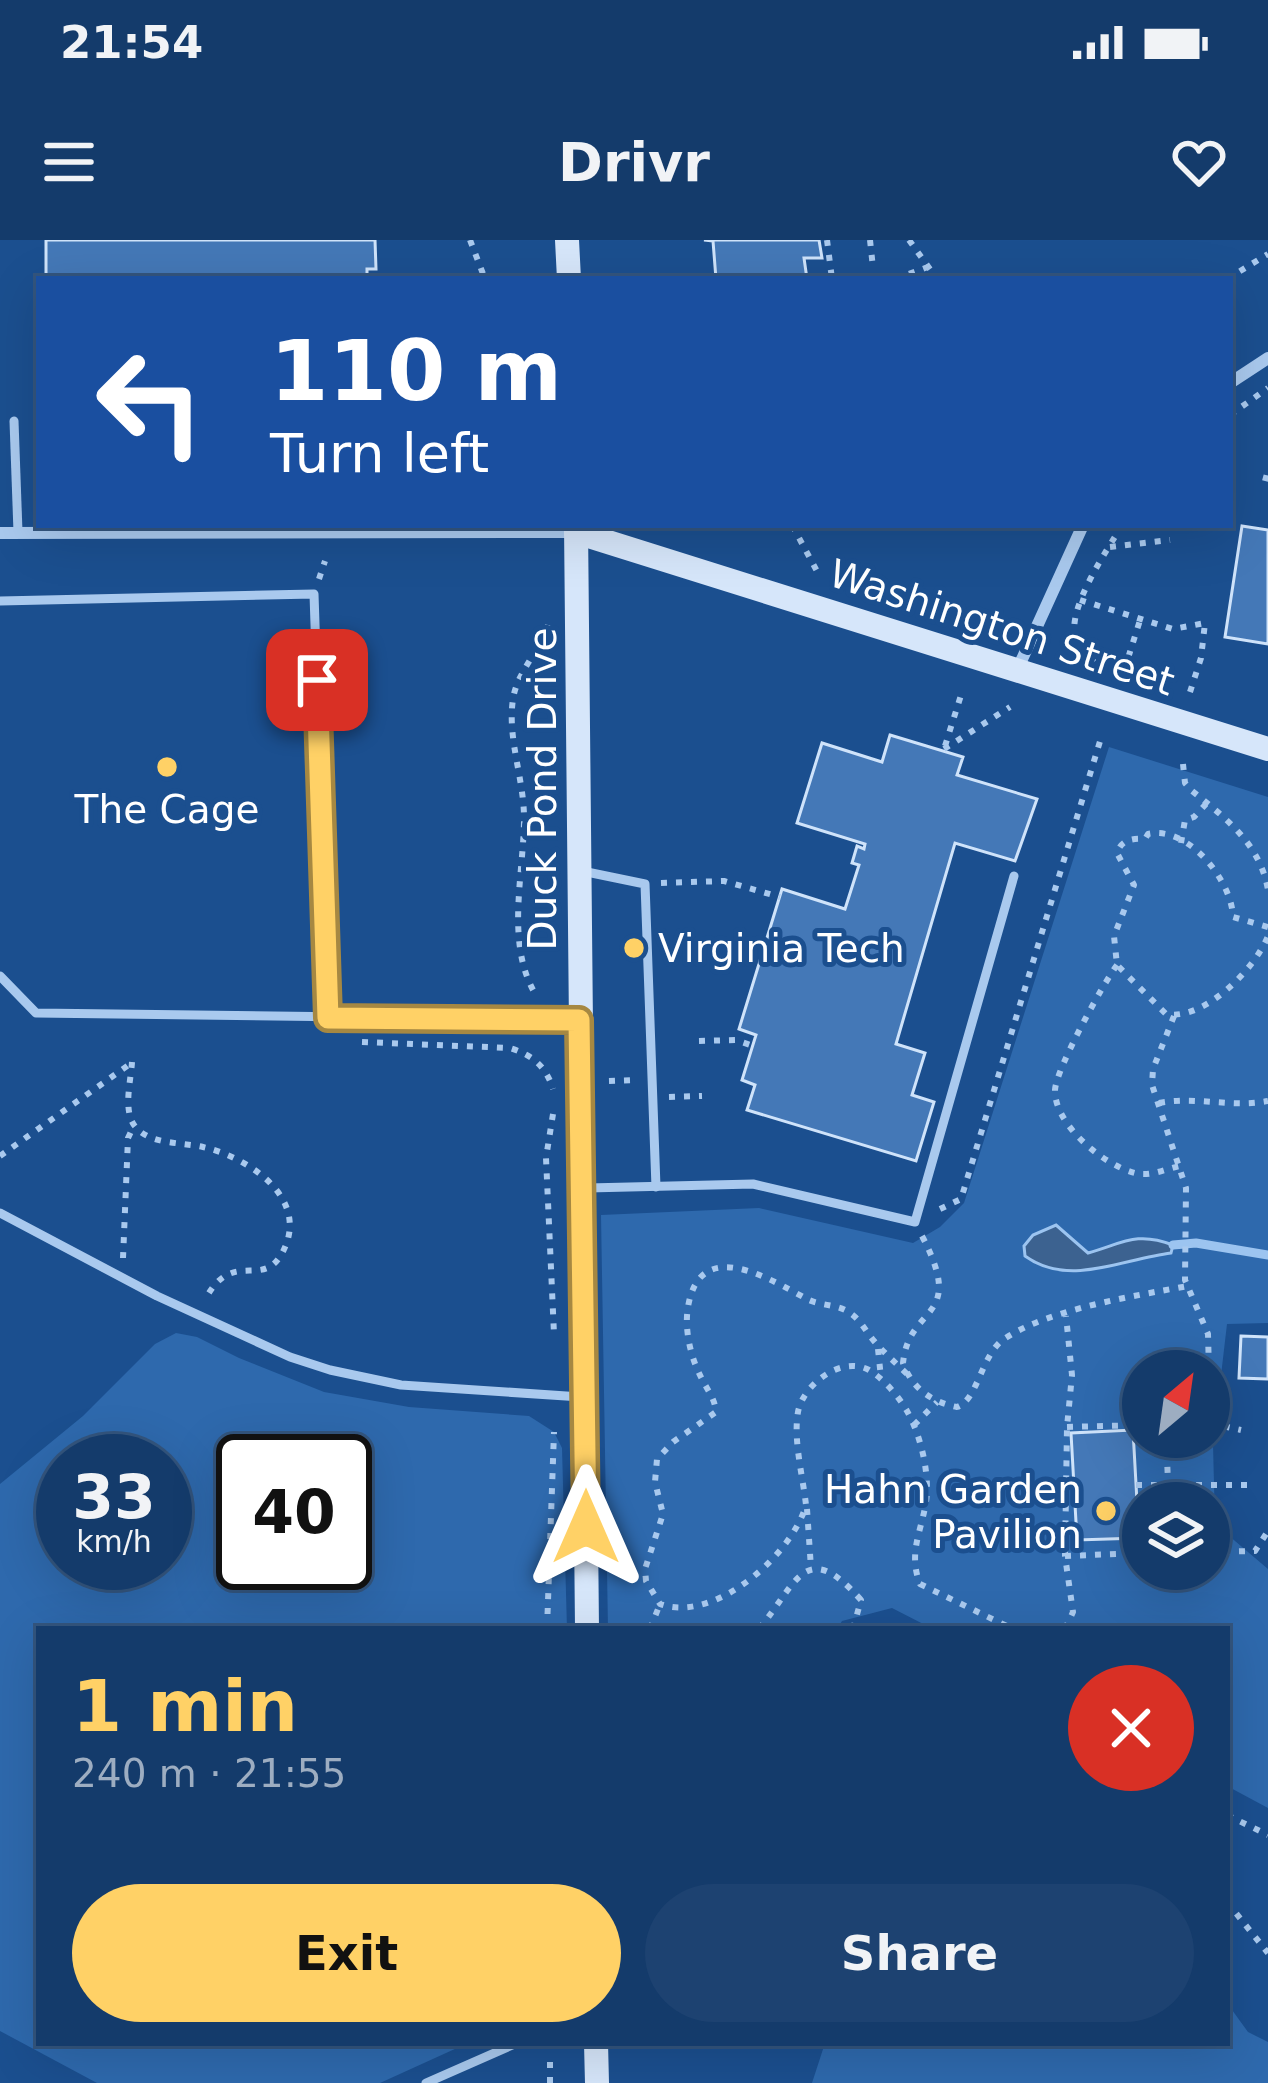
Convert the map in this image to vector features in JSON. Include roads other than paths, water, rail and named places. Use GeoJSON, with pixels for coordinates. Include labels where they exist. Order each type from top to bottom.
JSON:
{"type":"FeatureCollection","features":[{"type":"Feature","properties":{"kind":"street"},"geometry":{"type":"LineString","coordinates":[[567,240],[569,276]]}},
{"type":"Feature","properties":{"kind":"street"},"geometry":{"type":"LineString","coordinates":[[1233,381],[1268,358]]}},
{"type":"Feature","properties":{"kind":"street","name":"Washington Street"},"geometry":{"type":"LineString","coordinates":[[0,532],[576,528],[1268,749]]}},
{"type":"Feature","properties":{"kind":"street","name":"Duck Pond Drive"},"geometry":{"type":"LineString","coordinates":[[576,528],[586,1626]]}},
{"type":"Feature","properties":{"kind":"street"},"geometry":{"type":"LineString","coordinates":[[1018,668],[1082,528]]}},
{"type":"Feature","properties":{"kind":"street"},"geometry":{"type":"LineString","coordinates":[[596,2046],[597,2083]]}},
{"type":"Feature","properties":{"kind":"lane"},"geometry":{"type":"LineString","coordinates":[[14,422],[18,532]]}},
{"type":"Feature","properties":{"kind":"lane"},"geometry":{"type":"LineString","coordinates":[[0,601],[314,594],[328,1018]]}},
{"type":"Feature","properties":{"kind":"lane"},"geometry":{"type":"LineString","coordinates":[[577,870],[645,884],[656,1187]]}},
{"type":"Feature","properties":{"kind":"lane"},"geometry":{"type":"LineString","coordinates":[[583,1188],[753,1184],[915,1222],[1014,876]]}},
{"type":"Feature","properties":{"kind":"lane"},"geometry":{"type":"LineString","coordinates":[[0,976],[36,1013],[579,1020]]}},
{"type":"Feature","properties":{"kind":"lane"},"geometry":{"type":"LineString","coordinates":[[0,1213],[122,1279],[290,1357],[330,1370],[400,1385],[585,1398]]}},
{"type":"Feature","properties":{"kind":"lane"},"geometry":{"type":"LineString","coordinates":[[426,2083],[510,2046]]}},
{"type":"Feature","properties":{"kind":"waterway"},"geometry":{"type":"LineString","coordinates":[[1173,1245],[1196,1243],[1268,1255]]}},
{"type":"Feature","properties":{"kind":"place","name":"The Cage"},"geometry":{"type":"Point","coordinates":[167,767]}},
{"type":"Feature","properties":{"kind":"place","name":"Virginia Tech"},"geometry":{"type":"Point","coordinates":[634,948]}},
{"type":"Feature","properties":{"kind":"place","name":"Hahn Garden Pavilion"},"geometry":{"type":"Point","coordinates":[1106,1511]}}]}
